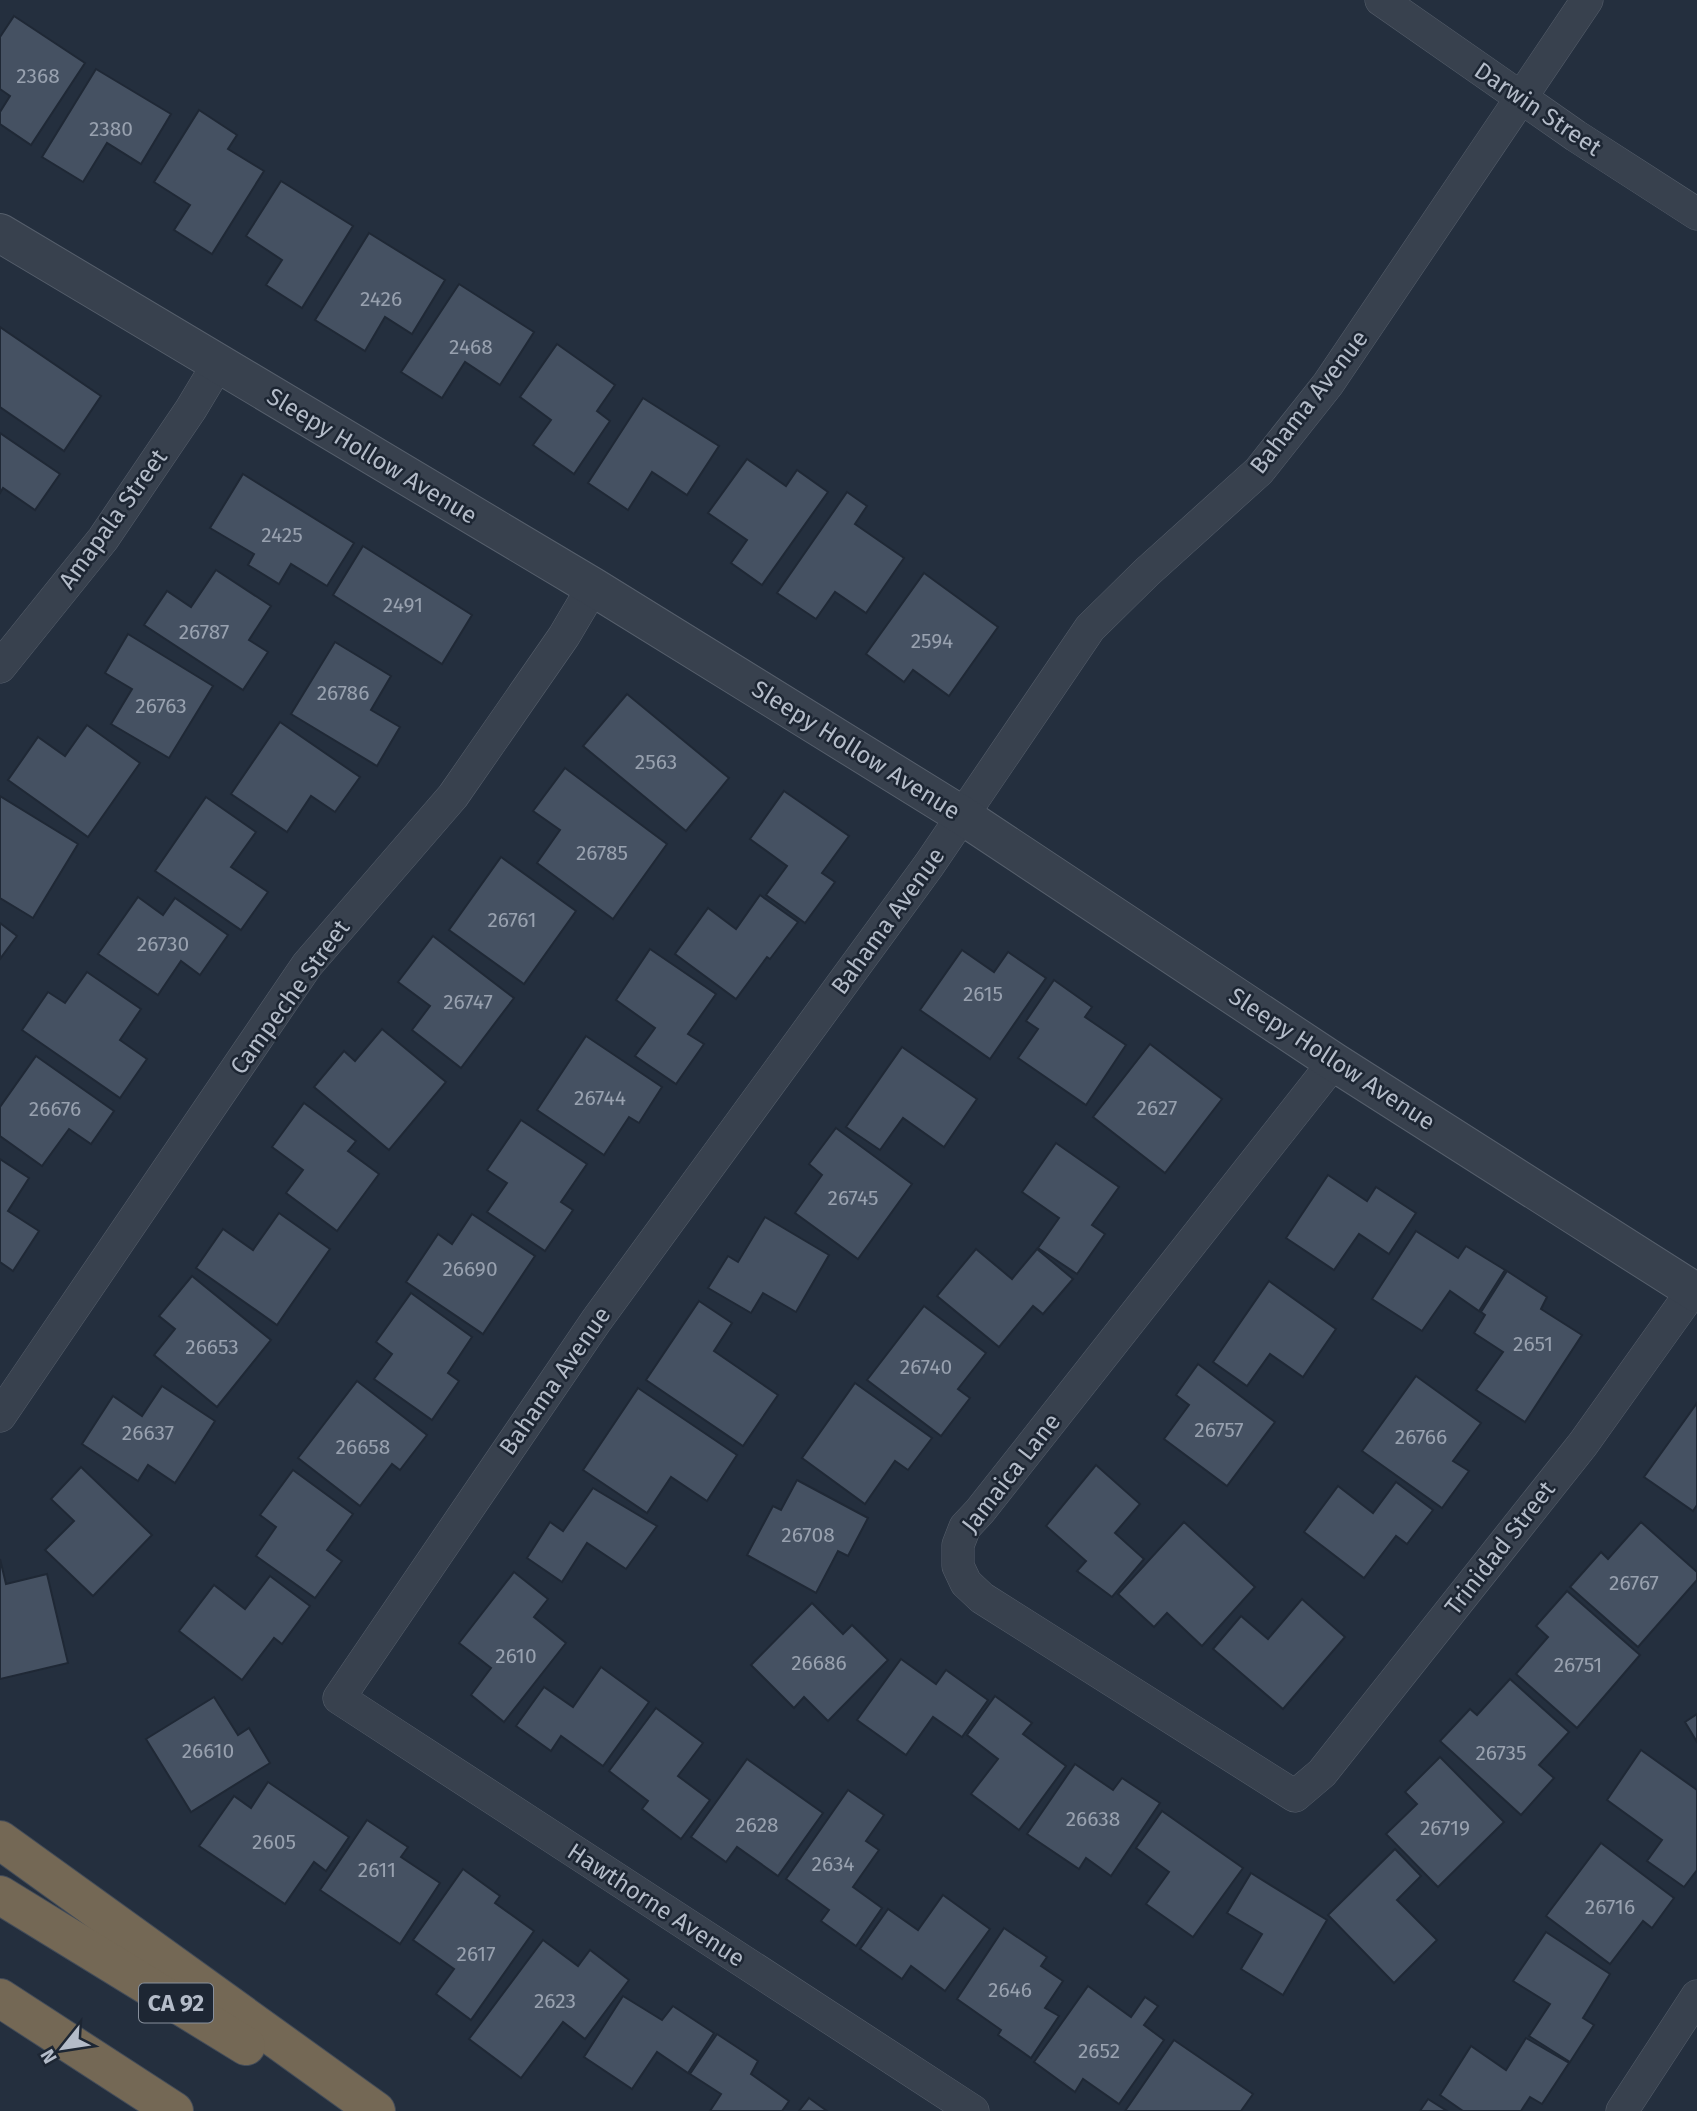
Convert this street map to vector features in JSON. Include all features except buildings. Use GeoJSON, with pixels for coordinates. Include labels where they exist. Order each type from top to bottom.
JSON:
{"type":"FeatureCollection","features":[{"type":"Feature","properties":{"kind":"highway"},"geometry":{"type":"LineString","coordinates":[[0,1840],[376,2111]]}},
{"type":"Feature","properties":{"kind":"highway","name":"CA 92"},"geometry":{"type":"LineString","coordinates":[[0,1895],[352,2111]]}},
{"type":"Feature","properties":{"kind":"highway"},"geometry":{"type":"LineString","coordinates":[[0,1998],[174,2111]]}},
{"type":"Feature","properties":{"kind":"street","name":"Darwin Street"},"geometry":{"type":"LineString","coordinates":[[1381,0],[1521,98],[1697,214]]}},
{"type":"Feature","properties":{"kind":"street","name":"Bahama Avenue"},"geometry":{"type":"LineString","coordinates":[[339,1698],[596,1321],[963,816],[1090,628],[1147,572],[1259,471],[1320,395],[1587,0]]}},
{"type":"Feature","properties":{"kind":"street","name":"Sleepy Hollow Avenue"},"geometry":{"type":"LineString","coordinates":[[0,233],[593,587],[963,816],[1334,1062],[1695,1292]]}},
{"type":"Feature","properties":{"kind":"street","name":"Amapala Street"},"geometry":{"type":"LineString","coordinates":[[0,667],[103,539],[218,365]]}},
{"type":"Feature","properties":{"kind":"street","name":"Campeche Street"},"geometry":{"type":"LineString","coordinates":[[0,1416],[307,965],[453,796],[564,636],[593,587]]}},
{"type":"Feature","properties":{"kind":"street","name":"Jamaica Lane"},"geometry":{"type":"LineString","coordinates":[[1295,1796],[982,1598],[965,1583],[958,1566],[958,1545],[965,1527],[1334,1062]]}},
{"type":"Feature","properties":{"kind":"street","name":"Trinidad Street"},"geometry":{"type":"LineString","coordinates":[[1295,1796],[1322,1773],[1583,1444],[1695,1292]]}},
{"type":"Feature","properties":{"kind":"street","name":"Hawthorne Avenue"},"geometry":{"type":"LineString","coordinates":[[339,1698],[973,2111]]}},
{"type":"Feature","properties":{"kind":"street"},"geometry":{"type":"LineString","coordinates":[[1622,2111],[1697,1996]]}}]}
